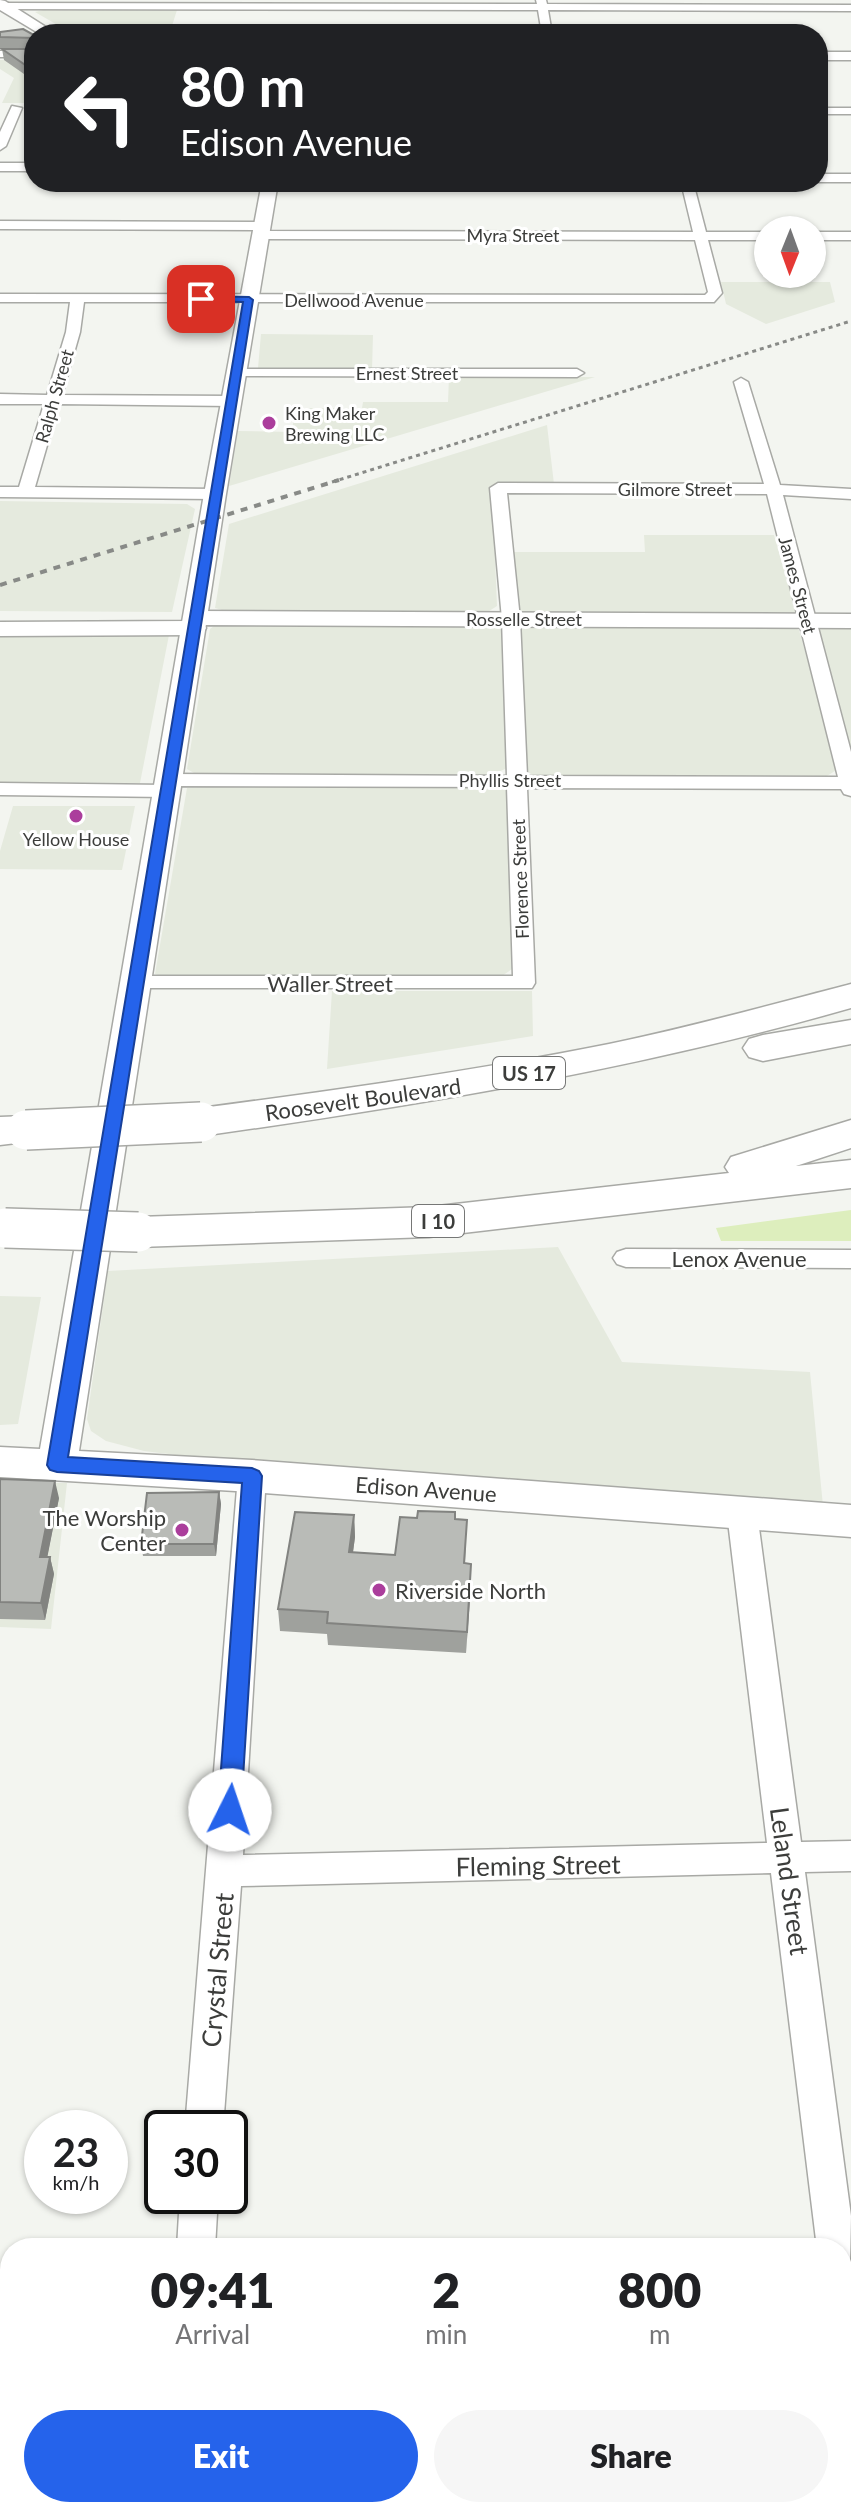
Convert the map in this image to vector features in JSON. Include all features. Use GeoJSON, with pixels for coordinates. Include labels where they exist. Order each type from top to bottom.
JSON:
{"type":"FeatureCollection","features":[{"type":"Feature","properties":{"kind":"highway","name":"Roosevelt Boulevard"},"geometry":{"type":"LineString","coordinates":[[201,1122],[386,1097],[568,1067],[726,1031],[851,996]]}},
{"type":"Feature","properties":{"kind":"highway"},"geometry":{"type":"LineString","coordinates":[[13,1131],[312,1114],[468,1096],[851,1032]]}},
{"type":"Feature","properties":{"kind":"highway"},"geometry":{"type":"LineString","coordinates":[[613,1202],[731,1171],[851,1134]]}},
{"type":"Feature","properties":{"kind":"highway","name":"I 10"},"geometry":{"type":"LineString","coordinates":[[3,1228],[138,1232],[401,1224],[851,1174]]}},
{"type":"Feature","properties":{"kind":"main road"},"geometry":{"type":"LineString","coordinates":[[1,5],[33,24]]}},
{"type":"Feature","properties":{"kind":"main road"},"geometry":{"type":"LineString","coordinates":[[57,1465],[215,494],[268,192]]}},
{"type":"Feature","properties":{"kind":"main road","name":"Edison Avenue"},"geometry":{"type":"LineString","coordinates":[[0,1462],[252,1476],[851,1521]]}},
{"type":"Feature","properties":{"kind":"street"},"geometry":{"type":"LineString","coordinates":[[542,3],[545,24]]}},
{"type":"Feature","properties":{"kind":"street"},"geometry":{"type":"LineString","coordinates":[[1,5],[542,3],[851,8]]}},
{"type":"Feature","properties":{"kind":"street"},"geometry":{"type":"LineString","coordinates":[[0,54],[24,54]]}},
{"type":"Feature","properties":{"kind":"street"},"geometry":{"type":"LineString","coordinates":[[828,56],[851,56]]}},
{"type":"Feature","properties":{"kind":"street"},"geometry":{"type":"LineString","coordinates":[[0,108],[20,108],[0,146]]}},
{"type":"Feature","properties":{"kind":"street"},"geometry":{"type":"LineString","coordinates":[[828,111],[851,111]]}},
{"type":"Feature","properties":{"kind":"street"},"geometry":{"type":"LineString","coordinates":[[0,167],[24,167]]}},
{"type":"Feature","properties":{"kind":"street"},"geometry":{"type":"LineString","coordinates":[[828,178],[851,178]]}},
{"type":"Feature","properties":{"kind":"street"},"geometry":{"type":"LineString","coordinates":[[690,192],[701,235]]}},
{"type":"Feature","properties":{"kind":"street","name":"Myra Street"},"geometry":{"type":"LineString","coordinates":[[0,225],[754,236]]}},
{"type":"Feature","properties":{"kind":"street","name":"Dellwood Avenue"},"geometry":{"type":"LineString","coordinates":[[0,298],[709,299],[715,293],[701,235]]}},
{"type":"Feature","properties":{"kind":"street"},"geometry":{"type":"LineString","coordinates":[[826,236],[851,236]]}},
{"type":"Feature","properties":{"kind":"street","name":"Ralph Street"},"geometry":{"type":"LineString","coordinates":[[26,492],[73,332],[78,298]]}},
{"type":"Feature","properties":{"kind":"street","name":"Ernest Street"},"geometry":{"type":"LineString","coordinates":[[237,373],[577,373]]}},
{"type":"Feature","properties":{"kind":"street","name":"James Street"},"geometry":{"type":"LineString","coordinates":[[741,382],[774,491],[850,785]]}},
{"type":"Feature","properties":{"kind":"street"},"geometry":{"type":"LineString","coordinates":[[0,399],[232,401]]}},
{"type":"Feature","properties":{"kind":"street","name":"Gilmore Street"},"geometry":{"type":"LineString","coordinates":[[498,488],[851,494]]}},
{"type":"Feature","properties":{"kind":"street","name":"Florence Street"},"geometry":{"type":"LineString","coordinates":[[498,488],[511,619],[524,983]]}},
{"type":"Feature","properties":{"kind":"street"},"geometry":{"type":"LineString","coordinates":[[0,492],[215,494]]}},
{"type":"Feature","properties":{"kind":"street","name":"Rosselle Street"},"geometry":{"type":"LineString","coordinates":[[0,629],[511,619],[851,621]]}},
{"type":"Feature","properties":{"kind":"street","name":"Phyllis Street"},"geometry":{"type":"LineString","coordinates":[[0,789],[517,780],[850,785]]}},
{"type":"Feature","properties":{"kind":"street","name":"Waller Street"},"geometry":{"type":"LineString","coordinates":[[135,983],[524,983]]}},
{"type":"Feature","properties":{"kind":"street","name":"Lenox Avenue"},"geometry":{"type":"LineString","coordinates":[[626,1258],[851,1259]]}},
{"type":"Feature","properties":{"kind":"street","name":"Crystal Street"},"geometry":{"type":"LineString","coordinates":[[205,2110],[252,1476]]}},
{"type":"Feature","properties":{"kind":"street","name":"Leland Street"},"geometry":{"type":"LineString","coordinates":[[742,1513],[835,2238]]}},
{"type":"Feature","properties":{"kind":"street","name":"Fleming Street"},"geometry":{"type":"LineString","coordinates":[[225,1871],[851,1856]]}},
{"type":"Feature","properties":{"kind":"street"},"geometry":{"type":"LineString","coordinates":[[197,2238],[198,2214]]}},
{"type":"Feature","properties":{"kind":"shaded area"},"geometry":{"type":"Polygon","coordinates":[[[177,10],[173,24],[56,24],[35,12],[177,10]]]}},
{"type":"Feature","properties":{"kind":"shaded area"},"geometry":{"type":"Polygon","coordinates":[[[0,60],[24,60],[24,103],[2,103],[14,78],[0,69],[0,60]]]}},
{"type":"Feature","properties":{"kind":"shaded area"},"geometry":{"type":"Polygon","coordinates":[[[721,282],[754,282],[754,288],[826,288],[826,282],[830,282],[835,302],[766,324],[726,304],[721,282]]]}},
{"type":"Feature","properties":{"kind":"shaded area"},"geometry":{"type":"Polygon","coordinates":[[[261,334],[373,335],[372,370],[258,368],[261,334]]]}},
{"type":"Feature","properties":{"kind":"shaded area"},"geometry":{"type":"Polygon","coordinates":[[[449,377],[595,377],[229,486],[238,431],[292,432],[295,408],[362,408],[363,402],[448,402],[449,377]]]}},
{"type":"Feature","properties":{"kind":"shaded area"},"geometry":{"type":"Polygon","coordinates":[[[547,425],[554,484],[492,485],[497,606],[486,613],[229,612],[215,608],[229,524],[547,425]]]}},
{"type":"Feature","properties":{"kind":"shaded area"},"geometry":{"type":"Polygon","coordinates":[[[0,501],[187,504],[195,509],[172,612],[0,611],[0,501]]]}},
{"type":"Feature","properties":{"kind":"shaded area"},"geometry":{"type":"Polygon","coordinates":[[[644,535],[774,535],[796,612],[786,615],[525,615],[520,612],[513,552],[645,552],[644,535]]]}},
{"type":"Feature","properties":{"kind":"shaded area"},"geometry":{"type":"Polygon","coordinates":[[[218,623],[493,626],[503,630],[507,768],[490,776],[194,773],[187,769],[210,629],[218,623]]]}},
{"type":"Feature","properties":{"kind":"shaded area"},"geometry":{"type":"Polygon","coordinates":[[[526,624],[787,625],[799,630],[838,769],[827,776],[533,775],[526,771],[520,628],[526,624]]]}},
{"type":"Feature","properties":{"kind":"shaded area"},"geometry":{"type":"Polygon","coordinates":[[[820,625],[851,626],[851,756],[815,629],[820,625]]]}},
{"type":"Feature","properties":{"kind":"shaded area"},"geometry":{"type":"Polygon","coordinates":[[[169,635],[140,783],[0,782],[0,637],[169,635]]]}},
{"type":"Feature","properties":{"kind":"shaded area"},"geometry":{"type":"Polygon","coordinates":[[[248,785],[500,786],[508,791],[515,967],[499,978],[166,977],[155,974],[187,788],[248,785]]]}},
{"type":"Feature","properties":{"kind":"shaded area"},"geometry":{"type":"Polygon","coordinates":[[[13,806],[135,806],[122,870],[0,869],[0,851],[13,806]]]}},
{"type":"Feature","properties":{"kind":"shaded area"},"geometry":{"type":"Polygon","coordinates":[[[332,991],[532,991],[533,1036],[327,1069],[332,991]]]}},
{"type":"Feature","properties":{"kind":"shaded area"},"geometry":{"type":"Polygon","coordinates":[[[558,1247],[622,1362],[810,1372],[823,1506],[218,1460],[144,1451],[106,1441],[91,1431],[87,1419],[108,1271],[558,1247]]]}},
{"type":"Feature","properties":{"kind":"shaded area"},"geometry":{"type":"Polygon","coordinates":[[[0,1296],[41,1297],[18,1424],[0,1425],[0,1296]]]}},
{"type":"Feature","properties":{"kind":"shaded area"},"geometry":{"type":"Polygon","coordinates":[[[0,1483],[67,1483],[51,1629],[0,1627],[0,1483]]]}},
{"type":"Feature","properties":{"kind":"green space"},"geometry":{"type":"Polygon","coordinates":[[[851,1210],[851,1241],[721,1241],[716,1228],[851,1210]]]}},
{"type":"Feature","properties":{"kind":"building"},"geometry":{"type":"Polygon","coordinates":[[[23,29],[24,38],[0,37],[0,32],[23,29]]]}},
{"type":"Feature","properties":{"kind":"building"},"geometry":{"type":"Polygon","coordinates":[[[2,49],[24,49],[24,64],[2,49]]]}},
{"type":"Feature","properties":{"kind":"building"},"geometry":{"type":"Polygon","coordinates":[[[0,1479],[55,1481],[40,1557],[50,1557],[41,1603],[0,1602],[0,1479]]]}},
{"type":"Feature","properties":{"kind":"building","name":"The Worship Center"},"geometry":{"type":"Polygon","coordinates":[[[219,1492],[214,1544],[141,1544],[147,1493],[219,1492]]]}},
{"type":"Feature","properties":{"kind":"building","name":"Riverside North"},"geometry":{"type":"Polygon","coordinates":[[[418,1511],[455,1512],[455,1519],[467,1520],[464,1563],[471,1564],[467,1632],[327,1623],[328,1612],[278,1609],[295,1512],[354,1515],[349,1552],[395,1555],[400,1517],[417,1518],[418,1511]]]}},
{"type":"Feature","properties":{"kind":"railway"},"geometry":{"type":"LineString","coordinates":[[332,482],[851,321]]}},
{"type":"Feature","properties":{"kind":"railway"},"geometry":{"type":"LineString","coordinates":[[0,585],[339,480]]}},
{"type":"Feature","properties":{"kind":"place","name":"King Maker Brewing LLC"},"geometry":{"type":"Point","coordinates":[269,423]}},
{"type":"Feature","properties":{"kind":"place","name":"Yellow House"},"geometry":{"type":"Point","coordinates":[76,816]}},
{"type":"Feature","properties":{"kind":"place","name":"The Worship Center"},"geometry":{"type":"Point","coordinates":[182,1530]}},
{"type":"Feature","properties":{"kind":"place","name":"Riverside North"},"geometry":{"type":"Point","coordinates":[379,1590]}},
{"type":"Feature","properties":{"kind":"route"},"geometry":{"type":"LineString","coordinates":[[201,299],[249,300],[57,1465],[252,1476],[230,1810]]}}]}
